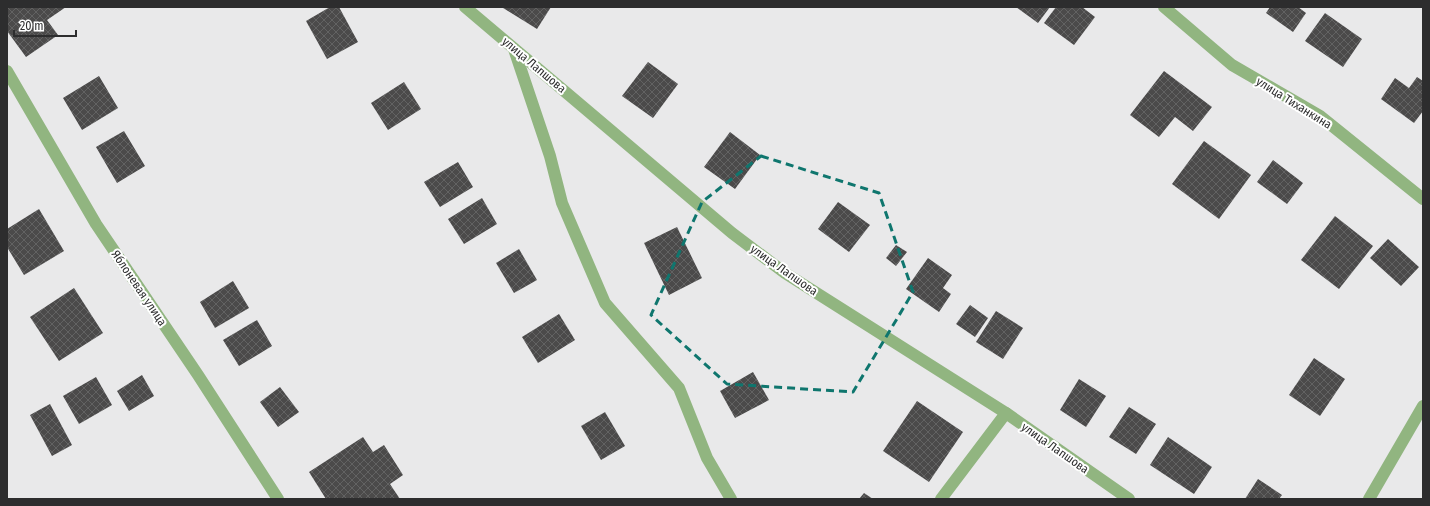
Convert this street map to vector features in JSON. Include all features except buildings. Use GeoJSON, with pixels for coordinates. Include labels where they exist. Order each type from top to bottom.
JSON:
{"type":"FeatureCollection","features":[{"type":"Feature","properties":{"kind":"street","name":"улица Лапшова"},"geometry":{"type":"LineString","coordinates":[[465,7],[732,233],[785,273],[1006,413],[1129,499]]}},
{"type":"Feature","properties":{"kind":"street","name":"улица Тиханкина"},"geometry":{"type":"LineString","coordinates":[[1164,7],[1232,65],[1320,116],[1423,199]]}},
{"type":"Feature","properties":{"kind":"street"},"geometry":{"type":"LineString","coordinates":[[513,48],[550,156],[562,203],[605,303],[679,388],[707,458],[731,499]]}},
{"type":"Feature","properties":{"kind":"street","name":"Яблоневая улица"},"geometry":{"type":"LineString","coordinates":[[7,71],[96,224],[198,375],[278,499]]}},
{"type":"Feature","properties":{"kind":"street"},"geometry":{"type":"LineString","coordinates":[[1369,499],[1423,406]]}},
{"type":"Feature","properties":{"kind":"street"},"geometry":{"type":"LineString","coordinates":[[941,499],[1006,413]]}},
{"type":"Feature","properties":{"kind":"highlighted area"},"geometry":{"type":"Polygon","coordinates":[[[761,156],[879,193],[913,292],[853,392],[727,384],[651,315],[702,202],[761,156]]]}}]}
